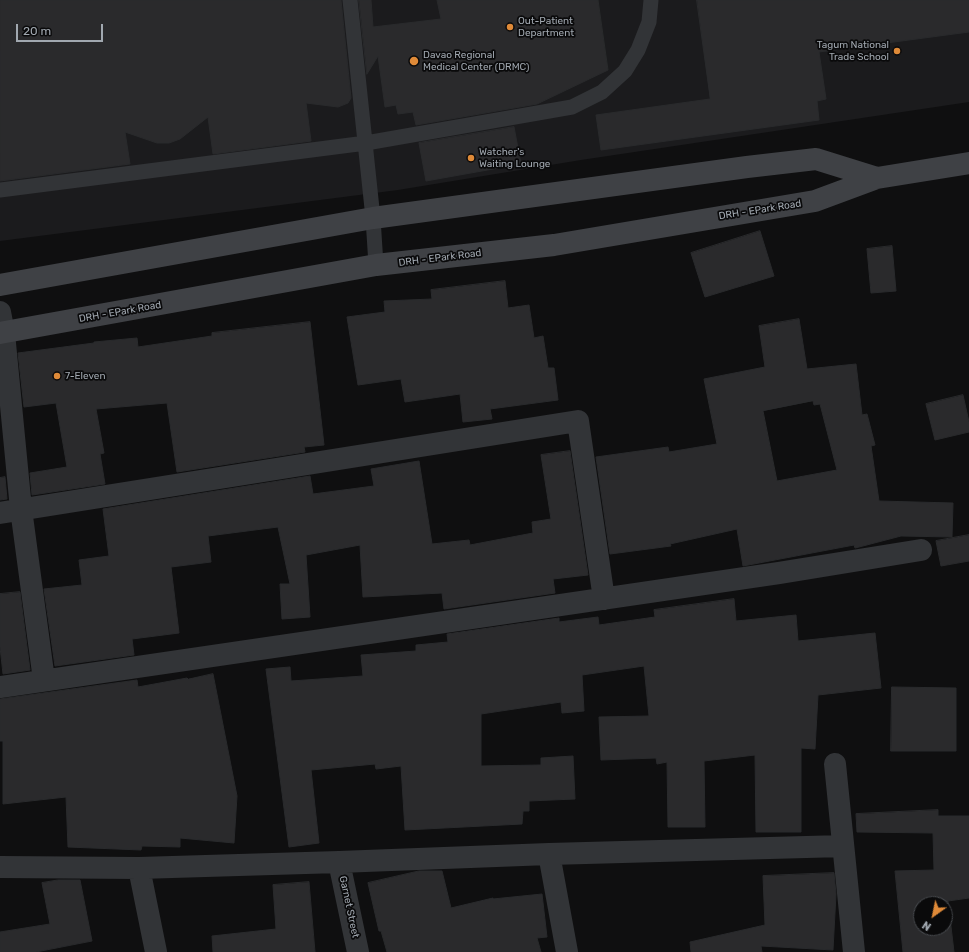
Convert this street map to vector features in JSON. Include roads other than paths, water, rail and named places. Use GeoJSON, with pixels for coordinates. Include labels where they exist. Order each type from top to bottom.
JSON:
{"type":"FeatureCollection","features":[{"type":"Feature","properties":{"kind":"main road","name":"DRH - EPark Road"},"geometry":{"type":"LineString","coordinates":[[0,285],[374,218],[747,167],[816,159],[878,178]]}},
{"type":"Feature","properties":{"kind":"main road","name":"DRH - EPark Road"},"geometry":{"type":"LineString","coordinates":[[1,326],[376,265],[554,244],[815,201],[878,178],[969,163]]}},
{"type":"Feature","properties":{"kind":"street"},"geometry":{"type":"LineString","coordinates":[[1,326],[21,509],[44,680]]}},
{"type":"Feature","properties":{"kind":"street"},"geometry":{"type":"LineString","coordinates":[[0,513],[578,421],[604,599]]}},
{"type":"Feature","properties":{"kind":"street"},"geometry":{"type":"LineString","coordinates":[[0,687],[779,573],[921,550]]}},
{"type":"Feature","properties":{"kind":"street"},"geometry":{"type":"LineString","coordinates":[[835,764],[854,952]]}},
{"type":"Feature","properties":{"kind":"street"},"geometry":{"type":"LineString","coordinates":[[0,867],[139,868],[843,846]]}},
{"type":"Feature","properties":{"kind":"street"},"geometry":{"type":"LineString","coordinates":[[549,854],[567,952]]}},
{"type":"Feature","properties":{"kind":"street","name":"Garnet Street"},"geometry":{"type":"LineString","coordinates":[[339,862],[358,952]]}},
{"type":"Feature","properties":{"kind":"street"},"geometry":{"type":"LineString","coordinates":[[139,868],[156,952]]}},
{"type":"Feature","properties":{"kind":"lane"},"geometry":{"type":"LineString","coordinates":[[350,0],[374,218],[376,265]]}},
{"type":"Feature","properties":{"kind":"lane"},"geometry":{"type":"LineString","coordinates":[[0,190],[366,143],[572,107],[602,92],[625,71],[638,50],[649,22],[651,0]]}},
{"type":"Feature","properties":{"kind":"place","name":"Out-Patient Department"},"geometry":{"type":"Point","coordinates":[510,27]}},
{"type":"Feature","properties":{"kind":"place","name":"Tagum National Trade School"},"geometry":{"type":"Point","coordinates":[897,51]}},
{"type":"Feature","properties":{"kind":"place","name":"Davao Regional Medical Center (DRMC)"},"geometry":{"type":"Point","coordinates":[414,61]}},
{"type":"Feature","properties":{"kind":"place","name":"Watcher's Waiting Lounge"},"geometry":{"type":"Point","coordinates":[471,158]}},
{"type":"Feature","properties":{"kind":"place","name":"7-Eleven"},"geometry":{"type":"Point","coordinates":[57,376]}}]}
